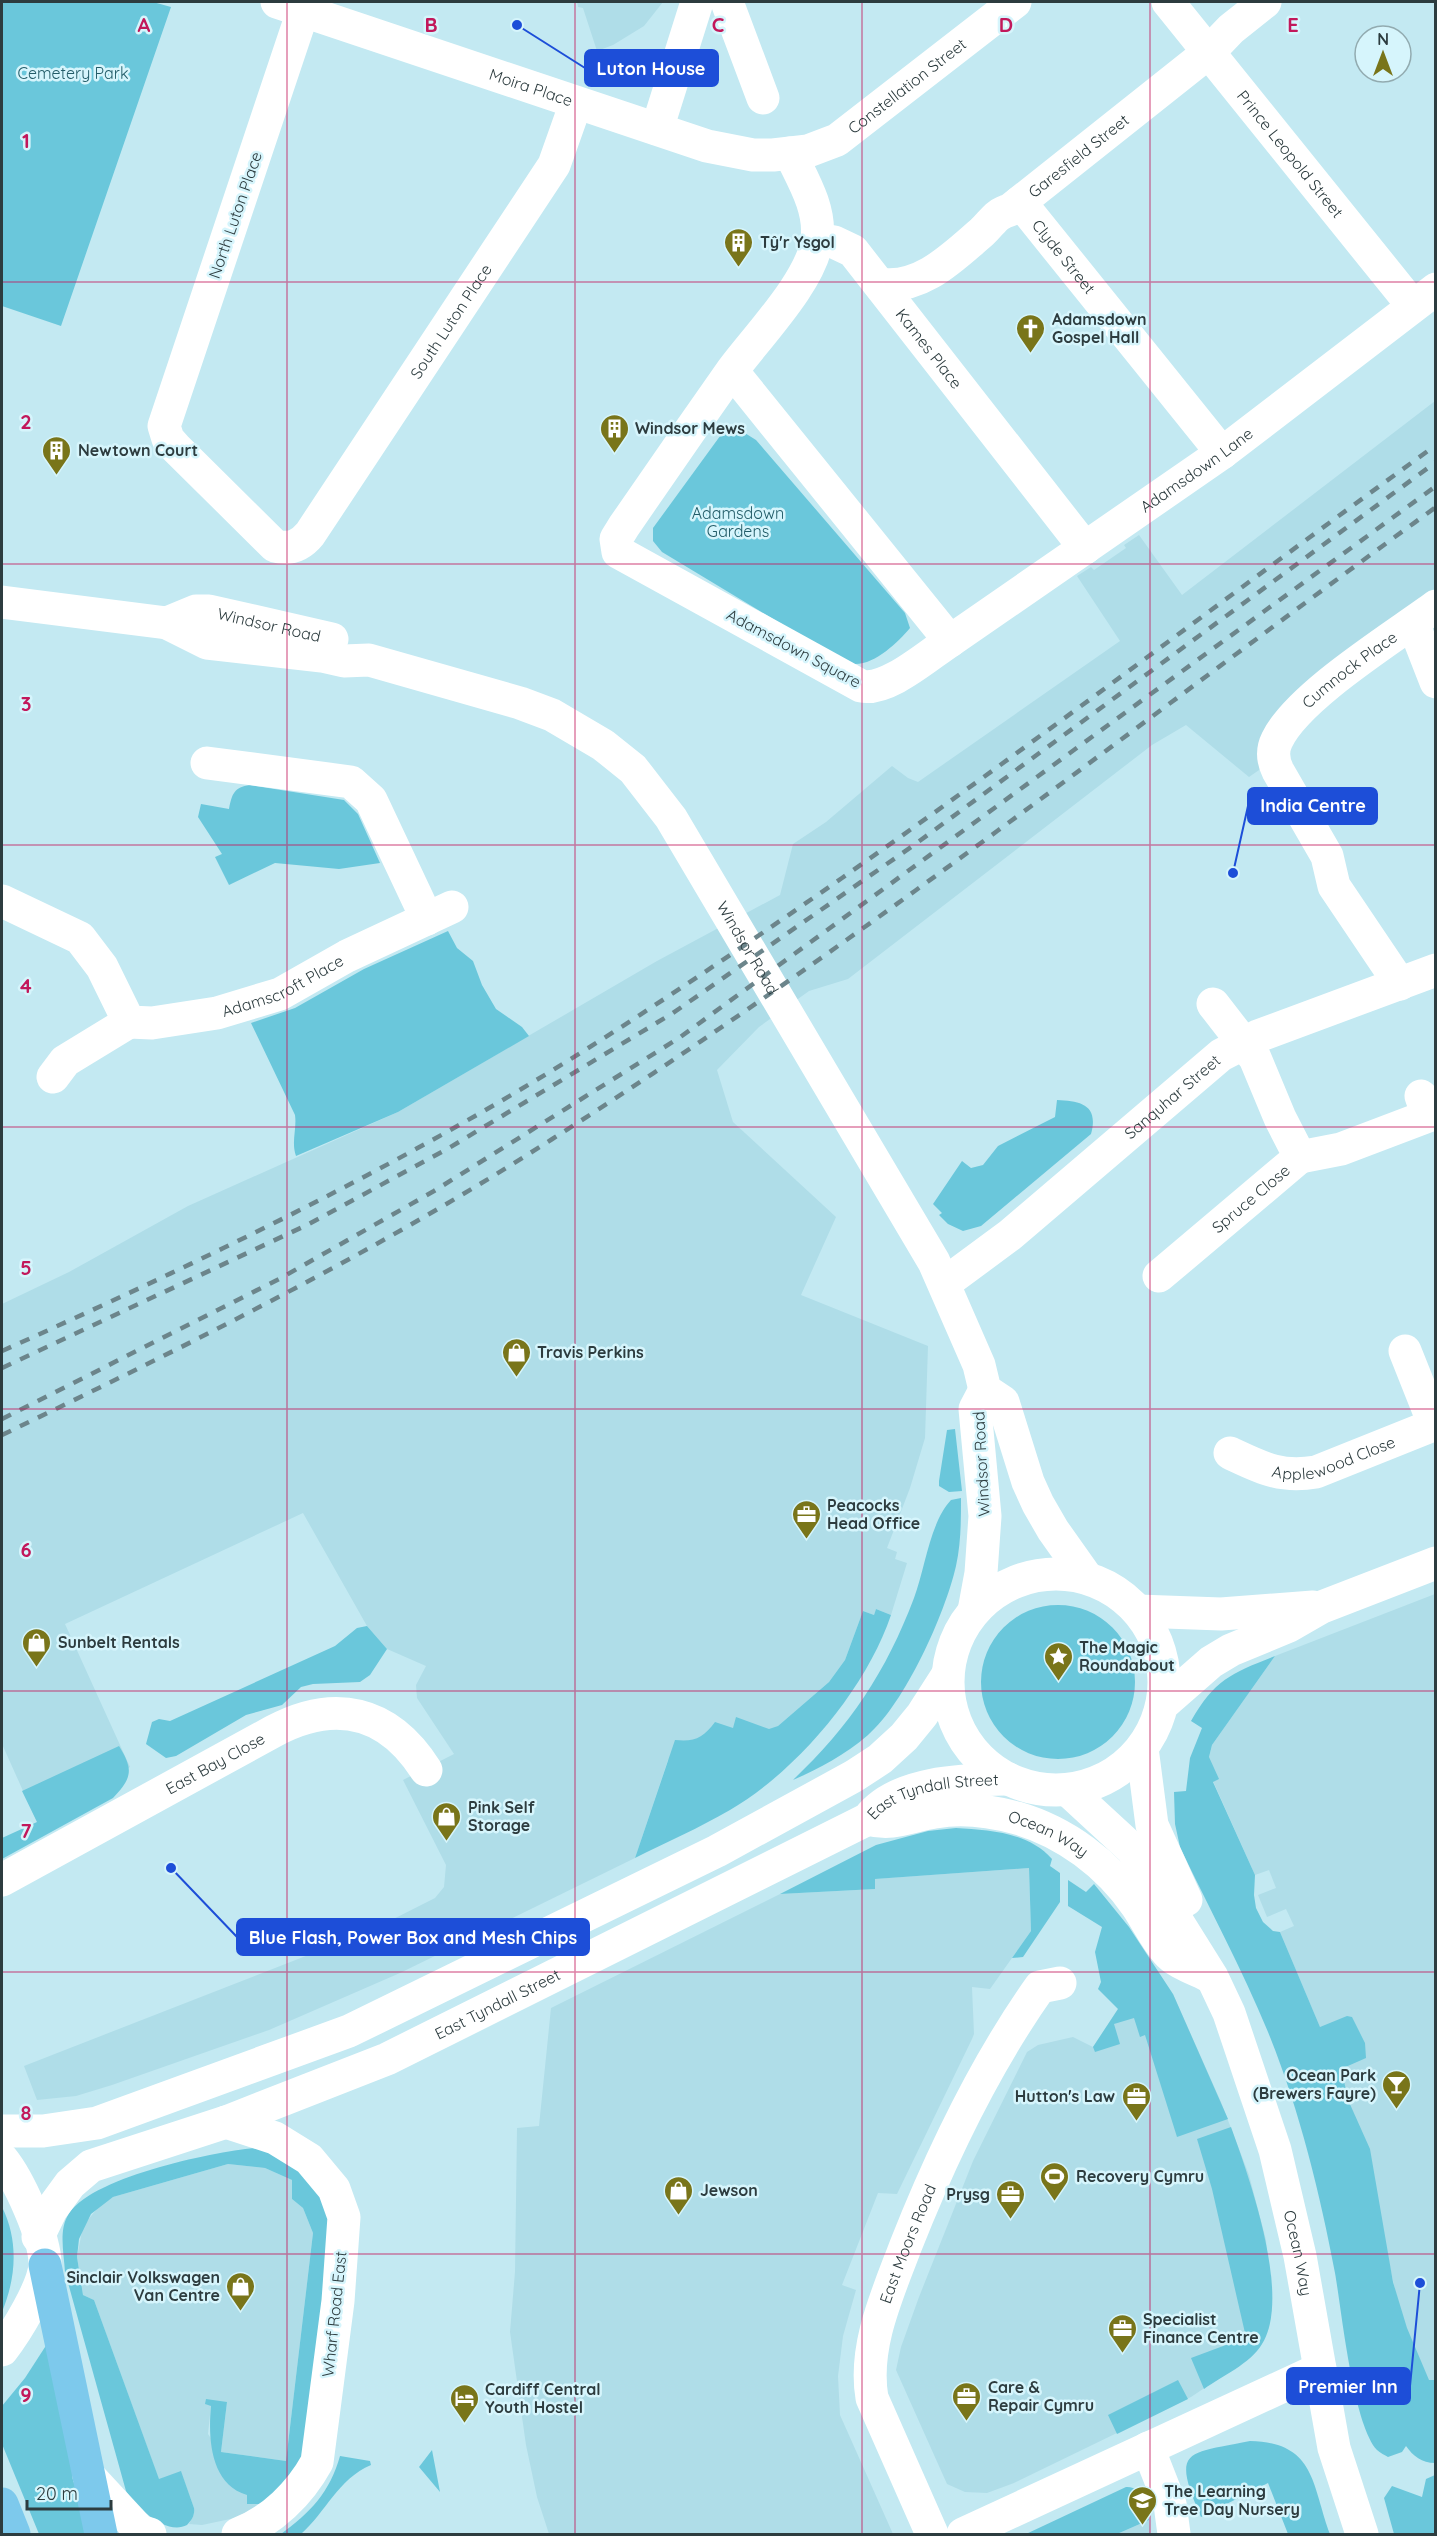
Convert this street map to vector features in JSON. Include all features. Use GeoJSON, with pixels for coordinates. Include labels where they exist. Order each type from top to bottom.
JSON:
{"type":"FeatureCollection","features":[{"type":"Feature","properties":{"kind":"main road"},"geometry":{"type":"LineString","coordinates":[[42,2251],[101,2535]]}},
{"type":"Feature","properties":{"kind":"main road"},"geometry":{"type":"LineString","coordinates":[[2,2504],[14,2535]]}},
{"type":"Feature","properties":{"kind":"street"},"geometry":{"type":"LineString","coordinates":[[657,129],[697,2]]}},
{"type":"Feature","properties":{"kind":"street"},"geometry":{"type":"LineString","coordinates":[[727,2],[763,98]]}},
{"type":"Feature","properties":{"kind":"street","name":"Constellation Street"},"geometry":{"type":"LineString","coordinates":[[790,153],[823,146],[856,128],[1015,2]]}},
{"type":"Feature","properties":{"kind":"street","name":"Prince Leopold Street"},"geometry":{"type":"LineString","coordinates":[[1168,2],[1424,298]]}},
{"type":"Feature","properties":{"kind":"street","name":"Garesfield Street"},"geometry":{"type":"LineString","coordinates":[[880,284],[896,286],[928,275],[984,230],[999,213],[1010,210],[1209,52],[1231,29],[1265,2]]}},
{"type":"Feature","properties":{"kind":"street","name":"Moira Place"},"geometry":{"type":"LineString","coordinates":[[290,6],[576,103],[731,151],[753,155],[790,153]]}},
{"type":"Feature","properties":{"kind":"street","name":"North Luton Place"},"geometry":{"type":"LineString","coordinates":[[290,6],[165,418],[168,439],[275,546],[290,547],[299,544],[310,534]]}},
{"type":"Feature","properties":{"kind":"street","name":"South Luton Place"},"geometry":{"type":"LineString","coordinates":[[310,534],[554,165],[576,103]]}},
{"type":"Feature","properties":{"kind":"street"},"geometry":{"type":"LineString","coordinates":[[790,153],[812,201],[817,239]]}},
{"type":"Feature","properties":{"kind":"street","name":"Clyde Street"},"geometry":{"type":"LineString","coordinates":[[1020,202],[1222,453]]}},
{"type":"Feature","properties":{"kind":"street","name":"Kames Place"},"geometry":{"type":"LineString","coordinates":[[817,239],[834,242],[853,251],[1085,548]]}},
{"type":"Feature","properties":{"kind":"street","name":"Adamsdown Square"},"geometry":{"type":"LineString","coordinates":[[817,239],[814,252],[801,280],[732,371],[624,526],[616,539],[618,552],[861,686],[870,688],[889,681],[950,641]]}},
{"type":"Feature","properties":{"kind":"street","name":"Adamsdown Lane"},"geometry":{"type":"LineString","coordinates":[[950,641],[1222,453],[1424,298]]}},
{"type":"Feature","properties":{"kind":"street"},"geometry":{"type":"LineString","coordinates":[[732,371],[950,641]]}},
{"type":"Feature","properties":{"kind":"street","name":"Windsor Road"},"geometry":{"type":"LineString","coordinates":[[2,603],[167,623],[207,644],[322,656],[344,661],[369,660],[520,703],[560,719],[603,745],[633,769],[671,818],[939,1273],[979,1365],[985,1390],[975,1409],[985,1516],[981,1573],[974,1611]]}},
{"type":"Feature","properties":{"kind":"street"},"geometry":{"type":"LineString","coordinates":[[1424,615],[1436,682]]}},
{"type":"Feature","properties":{"kind":"street","name":"Cumnock Place"},"geometry":{"type":"LineString","coordinates":[[1400,984],[1334,885],[1327,856],[1274,763],[1275,745],[1304,704],[1424,615]]}},
{"type":"Feature","properties":{"kind":"street","name":"Adamscroft Place"},"geometry":{"type":"LineString","coordinates":[[129,1022],[152,1023],[217,1014],[280,994],[347,956],[440,913],[371,800],[351,782],[207,763]]}},
{"type":"Feature","properties":{"kind":"street"},"geometry":{"type":"LineString","coordinates":[[2,901],[80,938],[102,967],[129,1022],[65,1061],[53,1077]]}},
{"type":"Feature","properties":{"kind":"street","name":"Sanquhar Street"},"geometry":{"type":"LineString","coordinates":[[939,1273],[1010,1235],[1221,1055],[1245,1042],[1436,970]]}},
{"type":"Feature","properties":{"kind":"street","name":"Spruce Close"},"geometry":{"type":"LineString","coordinates":[[1159,1276],[1300,1157],[1280,1118],[1255,1058],[1245,1042],[1213,1004]]}},
{"type":"Feature","properties":{"kind":"street"},"geometry":{"type":"LineString","coordinates":[[1300,1157],[1341,1149],[1428,1116],[1421,1096]]}},
{"type":"Feature","properties":{"kind":"street"},"geometry":{"type":"LineString","coordinates":[[1405,1352],[1435,1424]]}},
{"type":"Feature","properties":{"kind":"street","name":"Windsor Road"},"geometry":{"type":"LineString","coordinates":[[985,1390],[1003,1402],[1028,1482],[1038,1504],[1087,1578]]}},
{"type":"Feature","properties":{"kind":"street","name":"Applewood Close"},"geometry":{"type":"LineString","coordinates":[[1230,1453],[1269,1471],[1295,1475],[1316,1472],[1435,1424]]}},
{"type":"Feature","properties":{"kind":"street"},"geometry":{"type":"LineString","coordinates":[[1163,1704],[1211,1662],[1231,1650],[1289,1626],[1322,1607],[1436,1563]]}},
{"type":"Feature","properties":{"kind":"street"},"geometry":{"type":"LineString","coordinates":[[1057,1573],[1087,1578],[1115,1590],[1138,1611],[1156,1639],[1164,1671],[1163,1704],[1155,1728],[1142,1748],[1122,1769],[1096,1783],[1068,1790],[1037,1789],[1008,1779],[982,1762],[962,1737],[950,1708],[947,1676],[955,1641],[974,1611],[997,1590],[1026,1577],[1057,1573]]}},
{"type":"Feature","properties":{"kind":"street"},"geometry":{"type":"LineString","coordinates":[[1138,1611],[1221,1614],[1322,1607]]}},
{"type":"Feature","properties":{"kind":"street"},"geometry":{"type":"LineString","coordinates":[[2,2131],[73,2128],[134,2111],[349,2031],[681,1869],[854,1776],[880,1759],[904,1737],[922,1715],[947,1676]]}},
{"type":"Feature","properties":{"kind":"street","name":"East Bay Close"},"geometry":{"type":"LineString","coordinates":[[2,1880],[274,1731],[311,1714],[351,1714],[374,1720],[402,1739],[426,1770]]}},
{"type":"Feature","properties":{"kind":"street","name":"Ocean Way"},"geometry":{"type":"LineString","coordinates":[[1142,1748],[1152,1825],[1172,1872],[1208,1941],[1212,1977]]}},
{"type":"Feature","properties":{"kind":"street","name":"East Tyndall Street"},"geometry":{"type":"LineString","coordinates":[[2,2350],[14,2335],[31,2304],[51,2210],[70,2184],[92,2166],[226,2122],[387,2059],[868,1819],[878,1806],[923,1787],[964,1780],[1008,1779]]}},
{"type":"Feature","properties":{"kind":"street","name":"Ocean Way"},"geometry":{"type":"LineString","coordinates":[[1068,1790],[1132,1849],[1212,1977],[1249,2065],[1275,2150],[1300,2256],[1334,2448],[1362,2535]]}},
{"type":"Feature","properties":{"kind":"street","name":"Ocean Way"},"geometry":{"type":"LineString","coordinates":[[868,1819],[884,1824],[936,1811],[980,1811],[1016,1818],[1046,1829],[1082,1848],[1109,1873],[1136,1904],[1168,1954],[1212,1977]]}},
{"type":"Feature","properties":{"kind":"street","name":"East Moors Road"},"geometry":{"type":"LineString","coordinates":[[932,2535],[872,2398],[868,2378],[873,2343],[893,2278],[920,2209],[964,2112],[1004,2040],[1041,1987],[1060,1983]]}},
{"type":"Feature","properties":{"kind":"street","name":"Wharf Road East"},"geometry":{"type":"LineString","coordinates":[[226,2122],[275,2138],[309,2159],[334,2189],[344,2217],[338,2301],[317,2462],[305,2484],[287,2503],[238,2535]]}},
{"type":"Feature","properties":{"kind":"street"},"geometry":{"type":"LineString","coordinates":[[2,2159],[21,2187],[42,2251]]}},
{"type":"Feature","properties":{"kind":"street"},"geometry":{"type":"LineString","coordinates":[[963,2535],[1320,2369]]}},
{"type":"Feature","properties":{"kind":"street"},"geometry":{"type":"LineString","coordinates":[[1148,2448],[1170,2504],[1174,2535]]}},
{"type":"Feature","properties":{"kind":"street"},"geometry":{"type":"LineString","coordinates":[[89,2476],[140,2530],[150,2535]]}},
{"type":"Feature","properties":{"kind":"shaded area"},"geometry":{"type":"Polygon","coordinates":[[[577,2],[663,2],[644,26],[613,45],[597,51],[583,8],[578,7],[577,2]]]}},
{"type":"Feature","properties":{"kind":"shaded area"},"geometry":{"type":"Polygon","coordinates":[[[1435,401],[1435,597],[1262,768],[1249,777],[1186,725],[1152,745],[848,979],[809,991],[759,1027],[717,1070],[733,1122],[836,1217],[801,1295],[928,1346],[925,1438],[910,1488],[887,1548],[897,1552],[895,1559],[907,1563],[891,1615],[876,1609],[874,1615],[863,1611],[845,1660],[829,1682],[778,1726],[762,1735],[686,1759],[668,1760],[635,1858],[400,1973],[269,2030],[76,2096],[37,2100],[24,2066],[316,1952],[336,1948],[435,1898],[444,1887],[446,1865],[403,1780],[454,1754],[417,1698],[416,1685],[426,1666],[387,1649],[367,1626],[303,1513],[65,1624],[130,1767],[37,1822],[2,1744],[2,1304],[69,1272],[188,1206],[398,1112],[657,961],[780,895],[793,844],[826,822],[892,766],[908,778],[918,782],[1120,641],[1077,576],[1091,567],[1094,570],[1126,548],[1124,545],[1139,535],[1182,595],[1435,401]]]}},
{"type":"Feature","properties":{"kind":"shaded area"},"geometry":{"type":"Polygon","coordinates":[[[1435,1594],[1436,2408],[1422,2414],[1372,2184],[1325,2039],[1280,1932],[1294,1926],[1286,1909],[1267,1917],[1258,1895],[1276,1888],[1269,1870],[1255,1875],[1213,1781],[1209,1757],[1212,1745],[1275,1656],[1435,1594]]]}},
{"type":"Feature","properties":{"kind":"shaded area"},"geometry":{"type":"Polygon","coordinates":[[[1029,1868],[1031,1931],[990,1989],[972,1987],[974,2034],[972,2039],[897,2194],[878,2193],[842,2285],[856,2290],[843,2336],[838,2376],[840,2415],[893,2534],[549,2534],[537,2497],[526,2445],[510,2332],[515,2272],[517,2128],[539,2126],[551,2008],[780,1894],[875,1889],[874,1879],[1029,1868]]]}},
{"type":"Feature","properties":{"kind":"shaded area"},"geometry":{"type":"Polygon","coordinates":[[[1173,1994],[1221,2102],[1249,2175],[1266,2240],[1272,2304],[1269,2328],[1261,2345],[1251,2357],[1191,2397],[1014,2483],[987,2493],[965,2492],[947,2484],[896,2370],[901,2347],[919,2297],[973,2161],[1027,2052],[1038,2045],[1073,2037],[1093,2047],[1118,2009],[1173,1994]]]}},
{"type":"Feature","properties":{"kind":"shaded area"},"geometry":{"type":"Polygon","coordinates":[[[228,2164],[265,2168],[292,2180],[292,2199],[303,2208],[313,2233],[286,2461],[221,2452],[227,2402],[206,2404],[211,2405],[208,2434],[248,2495],[262,2504],[235,2518],[202,2525],[189,2524],[194,2508],[181,2472],[159,2480],[94,2300],[83,2295],[77,2257],[83,2226],[100,2205],[113,2197],[228,2164]]]}},
{"type":"Feature","properties":{"kind":"shaded area","name":"The Learning Tree Day Nursery"},"geometry":{"type":"Polygon","coordinates":[[[1149,2520],[1150,2534],[1117,2534],[1124,2531],[1149,2520]]]}},
{"type":"Feature","properties":{"kind":"green space","name":"Cemetery Park"},"geometry":{"type":"Polygon","coordinates":[[[2,2],[153,2],[171,7],[61,326],[2,306],[2,2]]]}},
{"type":"Feature","properties":{"kind":"green space","name":"Adamsdown Gardens"},"geometry":{"type":"Polygon","coordinates":[[[740,430],[756,440],[905,613],[910,628],[893,646],[878,657],[854,664],[836,657],[662,552],[653,541],[653,528],[723,432],[740,430]]]}},
{"type":"Feature","properties":{"kind":"green space"},"geometry":{"type":"Polygon","coordinates":[[[250,785],[344,800],[358,814],[380,863],[339,869],[275,863],[229,885],[215,857],[222,854],[198,817],[201,804],[229,809],[235,792],[240,787],[250,785]]]}},
{"type":"Feature","properties":{"kind":"green space"},"geometry":{"type":"Polygon","coordinates":[[[448,931],[457,948],[473,961],[482,985],[496,1009],[522,1027],[529,1036],[398,1112],[296,1156],[295,1115],[251,1023],[295,1008],[364,969],[448,931]]]}},
{"type":"Feature","properties":{"kind":"green space"},"geometry":{"type":"Polygon","coordinates":[[[1057,1100],[1086,1106],[1092,1117],[1091,1134],[981,1226],[963,1231],[948,1224],[933,1204],[962,1161],[971,1168],[983,1165],[998,1146],[1055,1117],[1057,1100]]]}},
{"type":"Feature","properties":{"kind":"green space"},"geometry":{"type":"Polygon","coordinates":[[[955,1429],[962,1491],[949,1492],[939,1486],[939,1481],[947,1430],[955,1429]]]}},
{"type":"Feature","properties":{"kind":"green space"},"geometry":{"type":"Polygon","coordinates":[[[961,1498],[959,1549],[951,1586],[922,1656],[896,1702],[882,1721],[850,1749],[793,1780],[849,1718],[878,1674],[914,1598],[938,1521],[951,1500],[961,1498]]]}},
{"type":"Feature","properties":{"kind":"green space"},"geometry":{"type":"Polygon","coordinates":[[[1058,1605],[1073,1606],[1087,1611],[1101,1618],[1112,1628],[1122,1639],[1129,1653],[1134,1667],[1134,1697],[1129,1711],[1122,1725],[1112,1736],[1101,1746],[1087,1753],[1073,1758],[1058,1759],[1043,1758],[1029,1753],[1015,1746],[1004,1736],[994,1725],[987,1711],[982,1697],[981,1682],[982,1667],[987,1653],[994,1639],[1004,1628],[1015,1618],[1029,1611],[1043,1606],[1058,1605]]]}},
{"type":"Feature","properties":{"kind":"green space"},"geometry":{"type":"Polygon","coordinates":[[[876,1609],[891,1615],[880,1643],[847,1699],[804,1751],[755,1793],[730,1810],[635,1858],[675,1740],[698,1738],[715,1722],[733,1728],[736,1717],[769,1729],[778,1726],[829,1682],[845,1660],[863,1611],[874,1615],[876,1609]]]}},
{"type":"Feature","properties":{"kind":"green space"},"geometry":{"type":"Polygon","coordinates":[[[367,1626],[387,1649],[370,1675],[360,1682],[313,1684],[301,1687],[282,1705],[246,1715],[176,1756],[166,1758],[146,1744],[152,1722],[159,1719],[170,1721],[335,1646],[357,1628],[367,1626]]]}},
{"type":"Feature","properties":{"kind":"green space"},"geometry":{"type":"Polygon","coordinates":[[[1275,1656],[1212,1745],[1209,1757],[1219,1779],[1213,1782],[1255,1875],[1256,1908],[1263,1922],[1273,1931],[1280,1932],[1320,2027],[1347,2016],[1352,2017],[1365,2043],[1366,2058],[1341,2069],[1349,2102],[1370,2149],[1393,2282],[1407,2328],[1429,2380],[1435,2380],[1435,2463],[1418,2458],[1406,2446],[1402,2452],[1388,2457],[1377,2450],[1361,2417],[1323,2212],[1308,2151],[1289,2090],[1258,2008],[1180,1847],[1175,1824],[1174,1792],[1186,1791],[1190,1758],[1202,1728],[1191,1721],[1208,1696],[1226,1679],[1247,1667],[1275,1656]]]}},
{"type":"Feature","properties":{"kind":"green space"},"geometry":{"type":"Polygon","coordinates":[[[119,1746],[127,1761],[129,1773],[113,1798],[2,1859],[2,1838],[37,1822],[22,1791],[119,1746]]]}},
{"type":"Feature","properties":{"kind":"green space"},"geometry":{"type":"Polygon","coordinates":[[[956,1828],[1007,1834],[1032,1843],[1052,1859],[1050,1866],[1060,1873],[1060,1902],[1023,1957],[1012,1958],[1031,1931],[1029,1868],[875,1879],[875,1889],[780,1894],[876,1845],[928,1831],[956,1828]]]}},
{"type":"Feature","properties":{"kind":"green space"},"geometry":{"type":"Polygon","coordinates":[[[1068,1880],[1086,1892],[1094,1884],[1129,1927],[1173,1994],[1228,2119],[1177,2137],[1145,2035],[1140,2037],[1134,2018],[1114,2024],[1120,2044],[1095,2052],[1093,2047],[1118,2009],[1098,1989],[1101,1982],[1095,1952],[1102,1927],[1068,1906],[1068,1880]]]}},
{"type":"Feature","properties":{"kind":"green space"},"geometry":{"type":"Polygon","coordinates":[[[1231,2127],[1248,2175],[1264,2236],[1270,2267],[1272,2297],[1270,2323],[1262,2344],[1250,2358],[1204,2389],[1191,2358],[1242,2339],[1245,2333],[1212,2189],[1197,2139],[1231,2127]]]}},
{"type":"Feature","properties":{"kind":"green space"},"geometry":{"type":"Polygon","coordinates":[[[254,2148],[281,2158],[301,2173],[333,2216],[300,2472],[262,2504],[247,2504],[247,2495],[225,2481],[214,2458],[211,2445],[211,2406],[205,2404],[206,2399],[227,2402],[221,2452],[286,2461],[313,2233],[303,2208],[292,2199],[292,2180],[265,2168],[228,2164],[113,2197],[91,2214],[79,2239],[77,2257],[83,2295],[94,2300],[159,2479],[181,2471],[194,2508],[193,2517],[187,2525],[170,2527],[144,2512],[126,2491],[65,2272],[63,2230],[67,2217],[79,2203],[98,2190],[123,2179],[181,2161],[254,2148]]]}},
{"type":"Feature","properties":{"kind":"green space"},"geometry":{"type":"Polygon","coordinates":[[[2,2207],[11,2233],[14,2260],[7,2299],[2,2312],[2,2207]]]}},
{"type":"Feature","properties":{"kind":"green space"},"geometry":{"type":"Polygon","coordinates":[[[47,2344],[90,2534],[39,2534],[2,2444],[2,2406],[25,2378],[47,2344]]]}},
{"type":"Feature","properties":{"kind":"green space"},"geometry":{"type":"Polygon","coordinates":[[[1178,2380],[1188,2399],[1117,2434],[1108,2415],[1178,2380]]]}},
{"type":"Feature","properties":{"kind":"green space"},"geometry":{"type":"Polygon","coordinates":[[[1250,2441],[1272,2443],[1288,2449],[1300,2458],[1314,2484],[1330,2534],[1288,2534],[1268,2483],[1201,2517],[1187,2478],[1186,2466],[1190,2458],[1211,2449],[1250,2441]]]}},
{"type":"Feature","properties":{"kind":"green space"},"geometry":{"type":"Polygon","coordinates":[[[432,2450],[440,2492],[419,2467],[432,2450]]]}},
{"type":"Feature","properties":{"kind":"green space"},"geometry":{"type":"Polygon","coordinates":[[[340,2456],[370,2461],[371,2465],[341,2487],[301,2534],[281,2534],[318,2501],[331,2480],[340,2456]]]}},
{"type":"Feature","properties":{"kind":"green space"},"geometry":{"type":"Polygon","coordinates":[[[1435,2475],[1435,2534],[1394,2534],[1384,2498],[1392,2486],[1422,2497],[1426,2479],[1435,2475]]]}},
{"type":"Feature","properties":{"kind":"green space"},"geometry":{"type":"Polygon","coordinates":[[[1126,2487],[1137,2490],[1143,2498],[1149,2520],[1117,2534],[1026,2534],[1126,2487]]]}},
{"type":"Feature","properties":{"kind":"railway"},"geometry":{"type":"LineString","coordinates":[[2,1351],[132,1292],[325,1197],[451,1130],[597,1043],[720,962],[917,825],[1436,445]]}},
{"type":"Feature","properties":{"kind":"railway"},"geometry":{"type":"LineString","coordinates":[[2,1368],[307,1225],[449,1148],[673,1013],[914,845],[1436,462]]}},
{"type":"Feature","properties":{"kind":"railway"},"geometry":{"type":"LineString","coordinates":[[2,1419],[281,1278],[434,1191],[679,1038],[1436,486]]}},
{"type":"Feature","properties":{"kind":"railway"},"geometry":{"type":"LineString","coordinates":[[2,1435],[196,1340],[324,1273],[511,1165],[630,1088],[748,1009],[864,927],[1436,507]]}},
{"type":"Feature","properties":{"kind":"place","name":"Luton House"},"geometry":{"type":"Point","coordinates":[517,25]}},
{"type":"Feature","properties":{"kind":"place","name":"Tŷ'r Ysgol"},"geometry":{"type":"Point","coordinates":[739,268]}},
{"type":"Feature","properties":{"kind":"place","name":"Adamsdown Gospel Hall"},"geometry":{"type":"Point","coordinates":[1031,354]}},
{"type":"Feature","properties":{"kind":"place","name":"Windsor Mews"},"geometry":{"type":"Point","coordinates":[614,454]}},
{"type":"Feature","properties":{"kind":"place","name":"Newtown Court"},"geometry":{"type":"Point","coordinates":[57,476]}},
{"type":"Feature","properties":{"kind":"place","name":"India Centre"},"geometry":{"type":"Point","coordinates":[1233,873]}},
{"type":"Feature","properties":{"kind":"place","name":"Travis Perkins"},"geometry":{"type":"Point","coordinates":[516,1378]}},
{"type":"Feature","properties":{"kind":"place","name":"Peacocks Head Office"},"geometry":{"type":"Point","coordinates":[806,1540]}},
{"type":"Feature","properties":{"kind":"place","name":"Sunbelt Rentals"},"geometry":{"type":"Point","coordinates":[37,1668]}},
{"type":"Feature","properties":{"kind":"place","name":"The Magic Roundabout"},"geometry":{"type":"Point","coordinates":[1058,1682]}},
{"type":"Feature","properties":{"kind":"place","name":"Pink Self Storage"},"geometry":{"type":"Point","coordinates":[447,1842]}},
{"type":"Feature","properties":{"kind":"place","name":"Blue Flash, Power Box and Mesh Chips"},"geometry":{"type":"Point","coordinates":[171,1868]}},
{"type":"Feature","properties":{"kind":"place","name":"Ocean Park (Brewers Fayre)"},"geometry":{"type":"Point","coordinates":[1397,2110]}},
{"type":"Feature","properties":{"kind":"place","name":"Hutton's Law"},"geometry":{"type":"Point","coordinates":[1136,2122]}},
{"type":"Feature","properties":{"kind":"place","name":"Recovery Cymru"},"geometry":{"type":"Point","coordinates":[1055,2202]}},
{"type":"Feature","properties":{"kind":"place","name":"Jewson"},"geometry":{"type":"Point","coordinates":[679,2216]}},
{"type":"Feature","properties":{"kind":"place","name":"Prysg"},"geometry":{"type":"Point","coordinates":[1011,2220]}},
{"type":"Feature","properties":{"kind":"place","name":"Premier Inn"},"geometry":{"type":"Point","coordinates":[1420,2283]}},
{"type":"Feature","properties":{"kind":"place","name":"Sinclair Volkswagen Van Centre"},"geometry":{"type":"Point","coordinates":[241,2312]}},
{"type":"Feature","properties":{"kind":"place","name":"Specialist Finance Centre"},"geometry":{"type":"Point","coordinates":[1122,2354]}},
{"type":"Feature","properties":{"kind":"place","name":"Care & Repair Cymru"},"geometry":{"type":"Point","coordinates":[967,2422]}},
{"type":"Feature","properties":{"kind":"place","name":"Cardiff Central Youth Hostel"},"geometry":{"type":"Point","coordinates":[464,2424]}},
{"type":"Feature","properties":{"kind":"place","name":"The Learning Tree Day Nursery"},"geometry":{"type":"Point","coordinates":[1143,2526]}}]}
